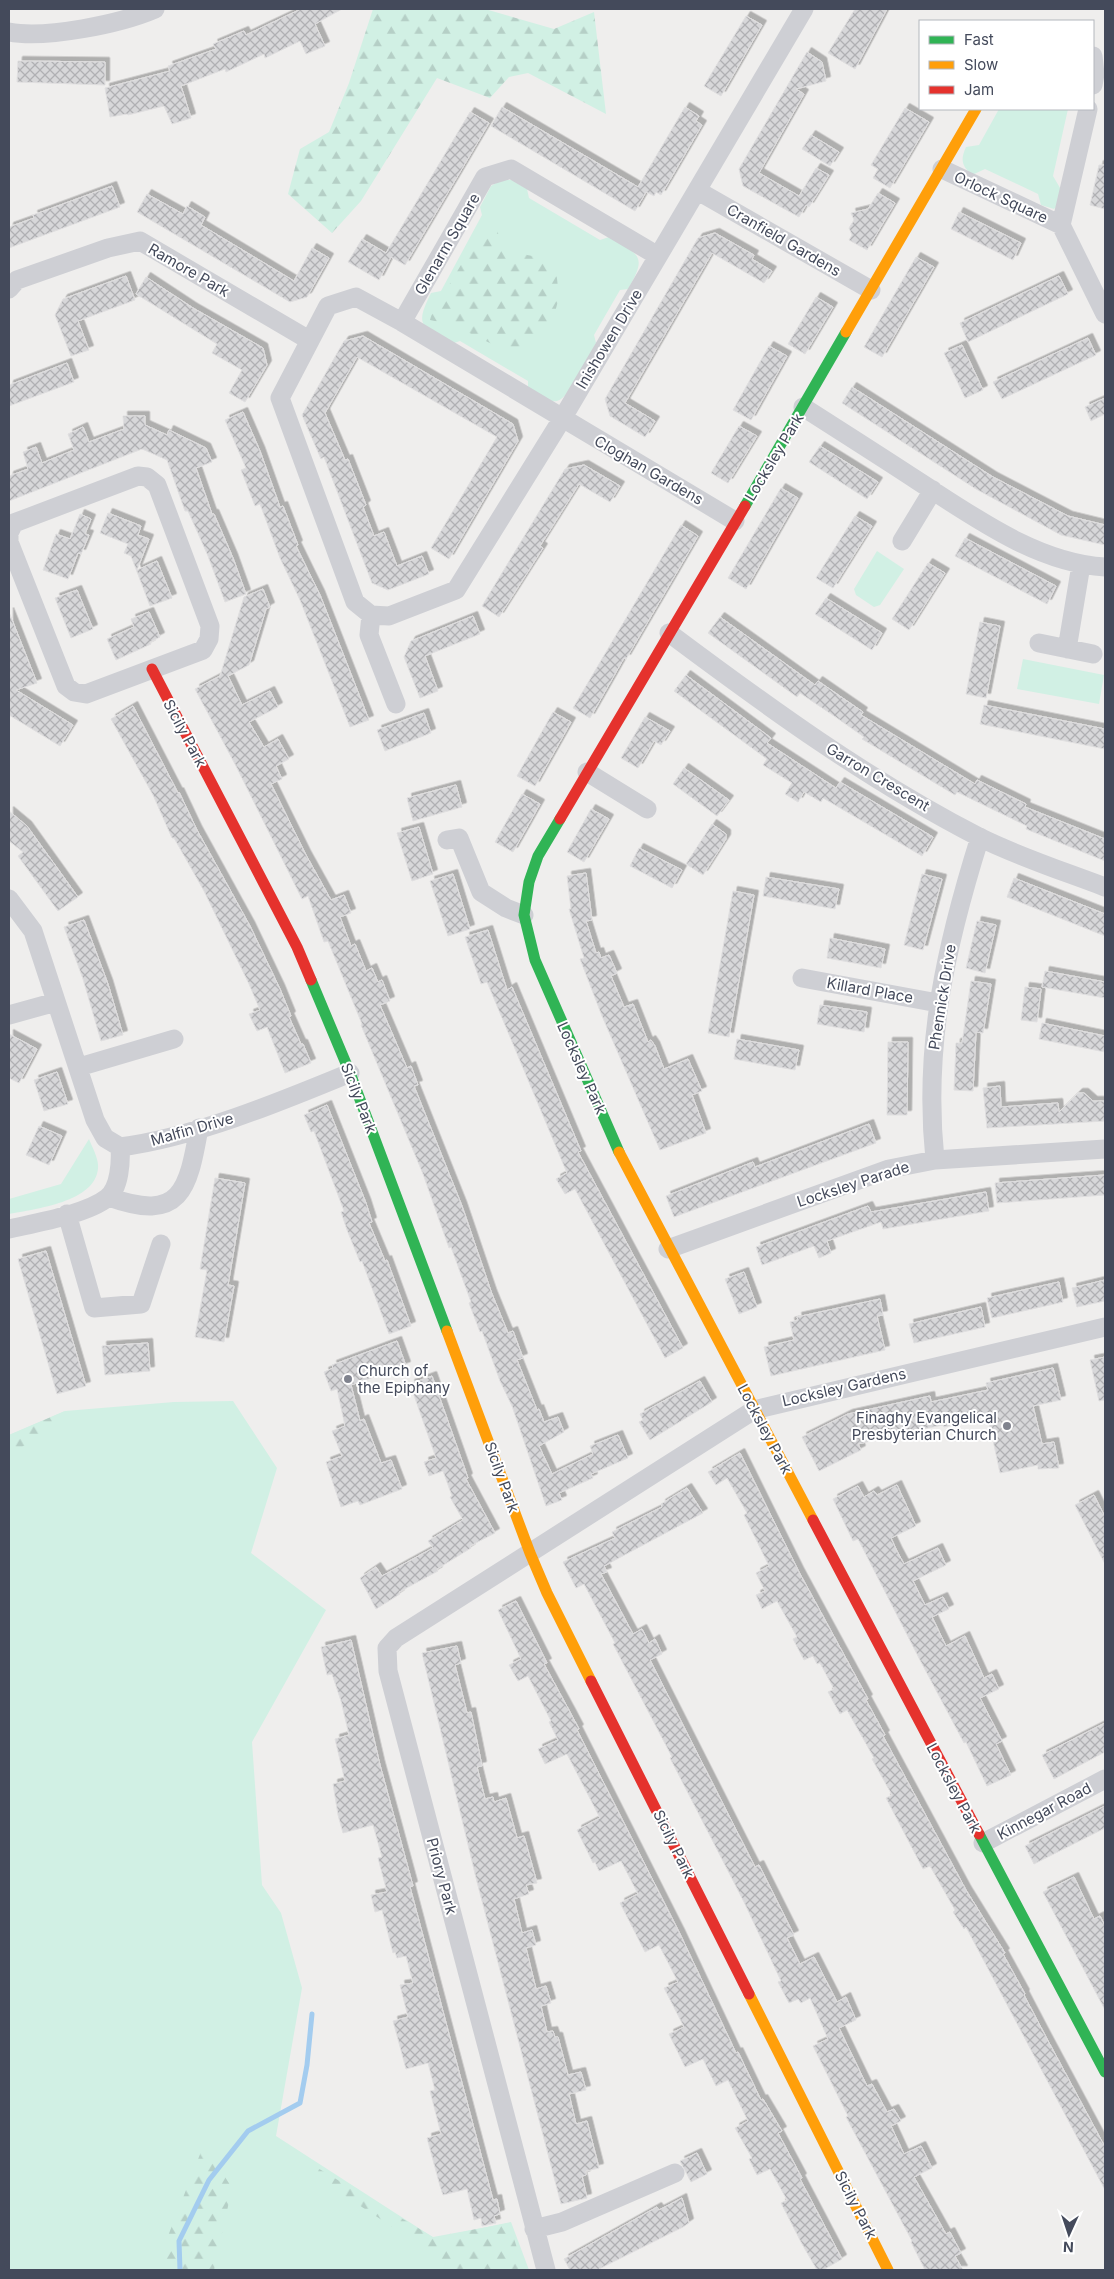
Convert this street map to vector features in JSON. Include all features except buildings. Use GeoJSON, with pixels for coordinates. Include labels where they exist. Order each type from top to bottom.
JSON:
{"type":"FeatureCollection","features":[{"type":"Feature","properties":{"kind":"street"},"geometry":{"type":"LineString","coordinates":[[9,32],[33,34],[116,23],[155,9]]}},
{"type":"Feature","properties":{"kind":"street","name":"Inishowen Drive"},"geometry":{"type":"LineString","coordinates":[[371,615],[389,616],[456,590],[562,419],[804,9]]}},
{"type":"Feature","properties":{"kind":"street"},"geometry":{"type":"LineString","coordinates":[[1094,65],[1094,80]]}},
{"type":"Feature","properties":{"kind":"street","name":"Locksley Park"},"geometry":{"type":"LineString","coordinates":[[975,110],[538,856],[530,882],[524,915],[535,960],[624,1164],[1105,2072]]}},
{"type":"Feature","properties":{"kind":"street","name":"Orlock Square"},"geometry":{"type":"LineString","coordinates":[[942,169],[1061,225],[1088,110]]}},
{"type":"Feature","properties":{"kind":"street","name":"Glenarm Square"},"geometry":{"type":"LineString","coordinates":[[402,322],[486,177],[511,169],[658,256]]}},
{"type":"Feature","properties":{"kind":"street","name":"Cranfield Gardens"},"geometry":{"type":"LineString","coordinates":[[698,191],[871,290]]}},
{"type":"Feature","properties":{"kind":"street"},"geometry":{"type":"LineString","coordinates":[[1061,225],[1103,305]]}},
{"type":"Feature","properties":{"kind":"street","name":"Ramore Park"},"geometry":{"type":"LineString","coordinates":[[9,289],[17,280],[108,248],[140,241],[309,340]]}},
{"type":"Feature","properties":{"kind":"street"},"geometry":{"type":"LineString","coordinates":[[396,704],[369,635],[371,615],[355,602],[280,398],[328,306],[356,296],[562,419]]}},
{"type":"Feature","properties":{"kind":"street"},"geometry":{"type":"LineString","coordinates":[[803,407],[976,518],[1020,542],[1081,566],[1105,567]]}},
{"type":"Feature","properties":{"kind":"street","name":"Cloghan Gardens"},"geometry":{"type":"LineString","coordinates":[[562,419],[735,521]]}},
{"type":"Feature","properties":{"kind":"street"},"geometry":{"type":"LineString","coordinates":[[138,476],[148,477],[157,485],[210,626],[209,639],[203,650],[152,669],[86,694],[74,692],[66,686],[9,542],[9,533],[14,523],[138,476]]}},
{"type":"Feature","properties":{"kind":"street"},"geometry":{"type":"LineString","coordinates":[[902,541],[933,490]]}},
{"type":"Feature","properties":{"kind":"street"},"geometry":{"type":"LineString","coordinates":[[1067,649],[1081,566]]}},
{"type":"Feature","properties":{"kind":"street","name":"Garron Crescent"},"geometry":{"type":"LineString","coordinates":[[669,634],[811,737],[893,788],[980,837],[1105,888]]}},
{"type":"Feature","properties":{"kind":"street"},"geometry":{"type":"LineString","coordinates":[[1039,644],[1093,654]]}},
{"type":"Feature","properties":{"kind":"street","name":"Sicily Park"},"geometry":{"type":"LineString","coordinates":[[152,669],[297,947],[350,1073],[530,1553],[548,1593],[888,2270]]}},
{"type":"Feature","properties":{"kind":"street"},"geometry":{"type":"LineString","coordinates":[[587,772],[648,809]]}},
{"type":"Feature","properties":{"kind":"street","name":"Phennick Drive"},"geometry":{"type":"LineString","coordinates":[[935,1160],[930,1117],[930,1072],[938,1003],[959,904],[980,837]]}},
{"type":"Feature","properties":{"kind":"street"},"geometry":{"type":"LineString","coordinates":[[447,840],[460,838],[481,892],[506,908],[524,915]]}},
{"type":"Feature","properties":{"kind":"street"},"geometry":{"type":"LineString","coordinates":[[9,899],[33,931],[79,1066],[95,1120],[105,1138],[120,1147],[119,1175],[108,1197],[88,1208],[9,1229]]}},
{"type":"Feature","properties":{"kind":"street","name":"Killard Place"},"geometry":{"type":"LineString","coordinates":[[802,978],[938,1003]]}},
{"type":"Feature","properties":{"kind":"street"},"geometry":{"type":"LineString","coordinates":[[9,1014],[56,1002]]}},
{"type":"Feature","properties":{"kind":"street"},"geometry":{"type":"LineString","coordinates":[[79,1066],[174,1039]]}},
{"type":"Feature","properties":{"kind":"street","name":"Malfin Drive"},"geometry":{"type":"LineString","coordinates":[[120,1147],[146,1143],[199,1128],[274,1103],[350,1073]]}},
{"type":"Feature","properties":{"kind":"street"},"geometry":{"type":"LineString","coordinates":[[108,1197],[132,1206],[153,1206],[167,1203],[180,1194],[186,1185],[199,1128]]}},
{"type":"Feature","properties":{"kind":"street","name":"Locksley Parade"},"geometry":{"type":"LineString","coordinates":[[668,1249],[889,1169],[935,1160],[1105,1149]]}},
{"type":"Feature","properties":{"kind":"street"},"geometry":{"type":"LineString","coordinates":[[67,1214],[94,1308],[141,1304],[161,1244]]}},
{"type":"Feature","properties":{"kind":"street","name":"Locksley Gardens"},"geometry":{"type":"LineString","coordinates":[[530,1553],[754,1410],[1105,1328]]}},
{"type":"Feature","properties":{"kind":"street","name":"Priory Park"},"geometry":{"type":"LineString","coordinates":[[530,1553],[396,1638],[388,1648],[388,1671],[546,2270]]}},
{"type":"Feature","properties":{"kind":"street","name":"Kinnegar Road"},"geometry":{"type":"LineString","coordinates":[[983,1844],[1105,1779]]}},
{"type":"Feature","properties":{"kind":"street"},"geometry":{"type":"LineString","coordinates":[[534,2229],[562,2222],[675,2173]]}},
{"type":"Feature","properties":{"kind":"green space"},"geometry":{"type":"Polygon","coordinates":[[[373,9],[485,9],[554,29],[594,12],[606,114],[528,73],[509,77],[490,98],[437,78],[361,201],[332,233],[288,194],[300,149],[329,132],[349,83],[373,9]]]}},
{"type":"Feature","properties":{"kind":"green space"},"geometry":{"type":"Polygon","coordinates":[[[998,110],[1068,110],[1053,176],[1063,193],[1058,205],[1054,209],[1041,205],[1038,194],[985,169],[972,175],[964,166],[963,156],[966,147],[979,145],[998,110]]]}},
{"type":"Feature","properties":{"kind":"green space"},"geometry":{"type":"Polygon","coordinates":[[[501,180],[512,180],[527,189],[529,198],[600,240],[609,237],[633,252],[639,262],[638,269],[628,289],[620,290],[594,335],[596,343],[579,376],[568,392],[557,401],[546,399],[528,389],[528,381],[460,341],[451,344],[441,338],[427,329],[422,319],[431,293],[441,291],[482,215],[480,207],[491,186],[501,180]]]}},
{"type":"Feature","properties":{"kind":"green space"},"geometry":{"type":"Polygon","coordinates":[[[496,225],[501,245],[527,255],[555,260],[559,297],[550,331],[526,349],[498,347],[453,325],[430,320],[434,303],[442,297],[484,226],[496,225]]]}},
{"type":"Feature","properties":{"kind":"green space"},"geometry":{"type":"Polygon","coordinates":[[[877,551],[904,569],[880,605],[874,607],[856,595],[854,589],[877,551]]]}},
{"type":"Feature","properties":{"kind":"green space"},"geometry":{"type":"Polygon","coordinates":[[[1023,659],[1104,675],[1099,704],[1017,689],[1023,659]]]}},
{"type":"Feature","properties":{"kind":"green space"},"geometry":{"type":"Polygon","coordinates":[[[89,1139],[98,1168],[95,1180],[87,1189],[62,1202],[9,1214],[9,1199],[61,1184],[89,1139]]]}},
{"type":"Feature","properties":{"kind":"green space"},"geometry":{"type":"Polygon","coordinates":[[[233,1401],[277,1468],[251,1553],[326,1610],[252,1742],[262,1885],[281,1913],[302,1988],[276,2136],[434,2238],[511,2222],[529,2270],[9,2270],[9,1435],[65,1411],[174,1402],[233,1401]]]}},
{"type":"Feature","properties":{"kind":"green space"},"geometry":{"type":"Polygon","coordinates":[[[65,1411],[33,1441],[9,1454],[9,1435],[65,1411]]]}},
{"type":"Feature","properties":{"kind":"green space"},"geometry":{"type":"Polygon","coordinates":[[[204,2144],[232,2188],[214,2270],[162,2270],[168,2236],[204,2144]]]}},
{"type":"Feature","properties":{"kind":"green space"},"geometry":{"type":"Polygon","coordinates":[[[316,2167],[433,2237],[509,2223],[524,2270],[447,2270],[440,2258],[316,2177],[316,2167]]]}},
{"type":"Feature","properties":{"kind":"waterway"},"geometry":{"type":"LineString","coordinates":[[180,2270],[179,2241],[209,2180],[248,2131],[300,2103],[307,2065],[312,2014]]}},
{"type":"Feature","properties":{"kind":"traffic: fast"},"geometry":{"type":"LineString","coordinates":[[745,506],[846,332]]}},
{"type":"Feature","properties":{"kind":"traffic: fast"},"geometry":{"type":"LineString","coordinates":[[560,819],[538,856],[529,882],[524,915],[535,960],[619,1152]]}},
{"type":"Feature","properties":{"kind":"traffic: fast"},"geometry":{"type":"LineString","coordinates":[[311,980],[350,1073],[447,1331]]}},
{"type":"Feature","properties":{"kind":"traffic: fast"},"geometry":{"type":"LineString","coordinates":[[979,1834],[1105,2072]]}},
{"type":"Feature","properties":{"kind":"traffic: slow"},"geometry":{"type":"LineString","coordinates":[[846,332],[975,110]]}},
{"type":"Feature","properties":{"kind":"traffic: slow"},"geometry":{"type":"LineString","coordinates":[[619,1152],[813,1520]]}},
{"type":"Feature","properties":{"kind":"traffic: slow"},"geometry":{"type":"LineString","coordinates":[[447,1331],[530,1553],[547,1593],[591,1681]]}},
{"type":"Feature","properties":{"kind":"traffic: slow"},"geometry":{"type":"LineString","coordinates":[[749,1994],[888,2270]]}},
{"type":"Feature","properties":{"kind":"traffic: jam"},"geometry":{"type":"LineString","coordinates":[[560,819],[745,506]]}},
{"type":"Feature","properties":{"kind":"traffic: jam"},"geometry":{"type":"LineString","coordinates":[[152,669],[297,947],[311,980]]}},
{"type":"Feature","properties":{"kind":"traffic: jam"},"geometry":{"type":"LineString","coordinates":[[813,1520],[979,1834]]}},
{"type":"Feature","properties":{"kind":"traffic: jam"},"geometry":{"type":"LineString","coordinates":[[591,1681],[749,1994]]}},
{"type":"Feature","properties":{"kind":"place","name":"Church of the Epiphany"},"geometry":{"type":"Point","coordinates":[348,1379]}},
{"type":"Feature","properties":{"kind":"place","name":"Finaghy Evangelical Presbyterian Church"},"geometry":{"type":"Point","coordinates":[1007,1426]}}]}
